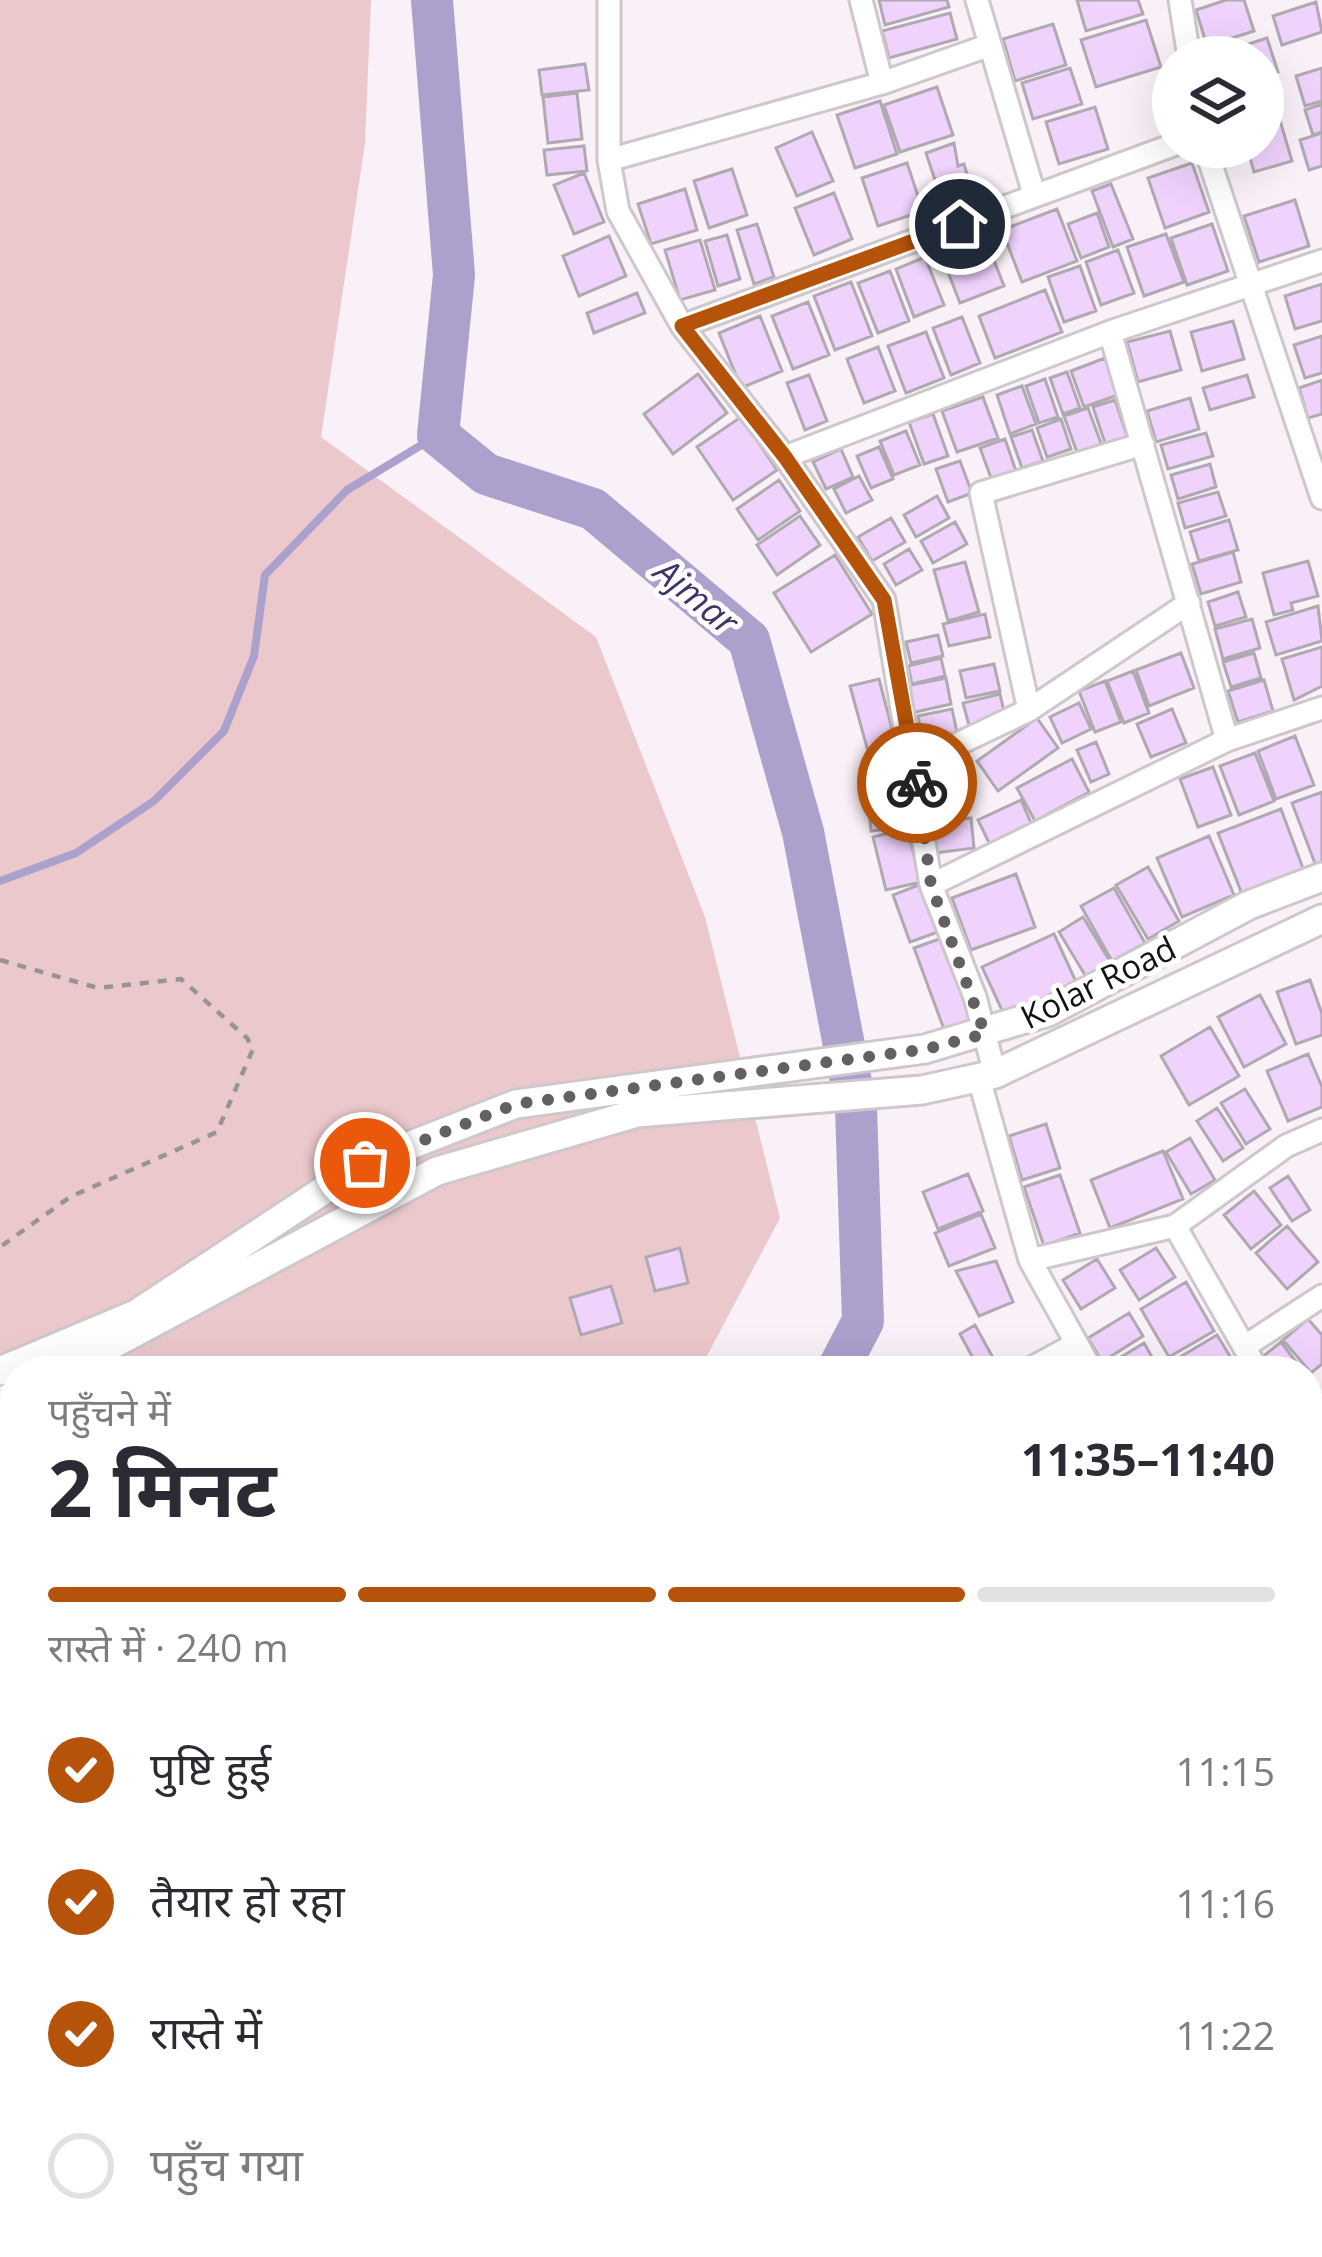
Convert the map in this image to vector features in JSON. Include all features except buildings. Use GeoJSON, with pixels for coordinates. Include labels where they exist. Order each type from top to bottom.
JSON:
{"type":"FeatureCollection","features":[{"type":"Feature","properties":{"kind":"main road","name":"Kolar Road"},"geometry":{"type":"LineString","coordinates":[[91,1356],[437,1171],[633,1100],[926,1049],[985,1034],[1048,1012],[1249,905],[1322,877]]}},
{"type":"Feature","properties":{"kind":"main road","name":"Kolar Road"},"geometry":{"type":"LineString","coordinates":[[36,1356],[136,1314],[365,1163],[516,1104],[922,1090],[987,1075],[1322,919]]}},
{"type":"Feature","properties":{"kind":"street"},"geometry":{"type":"LineString","coordinates":[[609,0],[609,160],[618,211],[682,326],[785,457],[884,600],[931,885],[985,1034],[987,1075],[1030,1260],[1082,1356]]}},
{"type":"Feature","properties":{"kind":"street"},"geometry":{"type":"LineString","coordinates":[[861,0],[882,82]]}},
{"type":"Feature","properties":{"kind":"street"},"geometry":{"type":"LineString","coordinates":[[976,0],[1034,194]]}},
{"type":"Feature","properties":{"kind":"street"},"geometry":{"type":"LineString","coordinates":[[1180,0],[1186,36]]}},
{"type":"Feature","properties":{"kind":"street"},"geometry":{"type":"LineString","coordinates":[[609,160],[882,82],[990,45]]}},
{"type":"Feature","properties":{"kind":"street"},"geometry":{"type":"LineString","coordinates":[[682,326],[1152,153]]}},
{"type":"Feature","properties":{"kind":"street"},"geometry":{"type":"LineString","coordinates":[[1211,168],[1322,498]]}},
{"type":"Feature","properties":{"kind":"street"},"geometry":{"type":"LineString","coordinates":[[785,457],[1110,332],[1322,261]]}},
{"type":"Feature","properties":{"kind":"street"},"geometry":{"type":"LineString","coordinates":[[1110,332],[1227,740]]}},
{"type":"Feature","properties":{"kind":"street"},"geometry":{"type":"LineString","coordinates":[[1029,710],[981,493],[1143,444]]}},
{"type":"Feature","properties":{"kind":"street"},"geometry":{"type":"LineString","coordinates":[[914,765],[1029,710],[1189,603]]}},
{"type":"Feature","properties":{"kind":"street"},"geometry":{"type":"LineString","coordinates":[[931,885],[1227,740],[1322,708]]}},
{"type":"Feature","properties":{"kind":"street"},"geometry":{"type":"LineString","coordinates":[[1030,1260],[1175,1226],[1286,1146],[1322,1130]]}},
{"type":"Feature","properties":{"kind":"street"},"geometry":{"type":"LineString","coordinates":[[1175,1226],[1249,1356]]}},
{"type":"Feature","properties":{"kind":"street"},"geometry":{"type":"LineString","coordinates":[[1244,1347],[1322,1296]]}},
{"type":"Feature","properties":{"kind":"street"},"geometry":{"type":"LineString","coordinates":[[1054,1356],[1074,1345]]}},
{"type":"Feature","properties":{"kind":"path"},"geometry":{"type":"LineString","coordinates":[[0,959],[98,988],[181,980],[247,1038],[253,1049],[217,1132],[70,1197],[0,1247]]}},
{"type":"Feature","properties":{"kind":"shaded area"},"geometry":{"type":"Polygon","coordinates":[[[0,0],[371,0],[365,143],[321,437],[596,637],[705,917],[780,1218],[707,1356],[0,1356],[0,0]]]}},
{"type":"Feature","properties":{"kind":"waterway","name":"Ajmar"},"geometry":{"type":"LineString","coordinates":[[432,0],[454,275],[438,435],[486,474],[593,509],[749,640],[803,832],[856,1108],[863,1321],[845,1356]]}},
{"type":"Feature","properties":{"kind":"waterway"},"geometry":{"type":"LineString","coordinates":[[0,881],[76,853],[154,801],[224,731],[254,656],[265,575],[347,490],[438,435]]}},
{"type":"Feature","properties":{"kind":"way so far"},"geometry":{"type":"LineString","coordinates":[[365,1163],[516,1104],[926,1049],[985,1034],[931,885],[917,783]]}},
{"type":"Feature","properties":{"kind":"route"},"geometry":{"type":"LineString","coordinates":[[917,783],[884,600],[785,457],[682,326],[960,224]]}}]}
